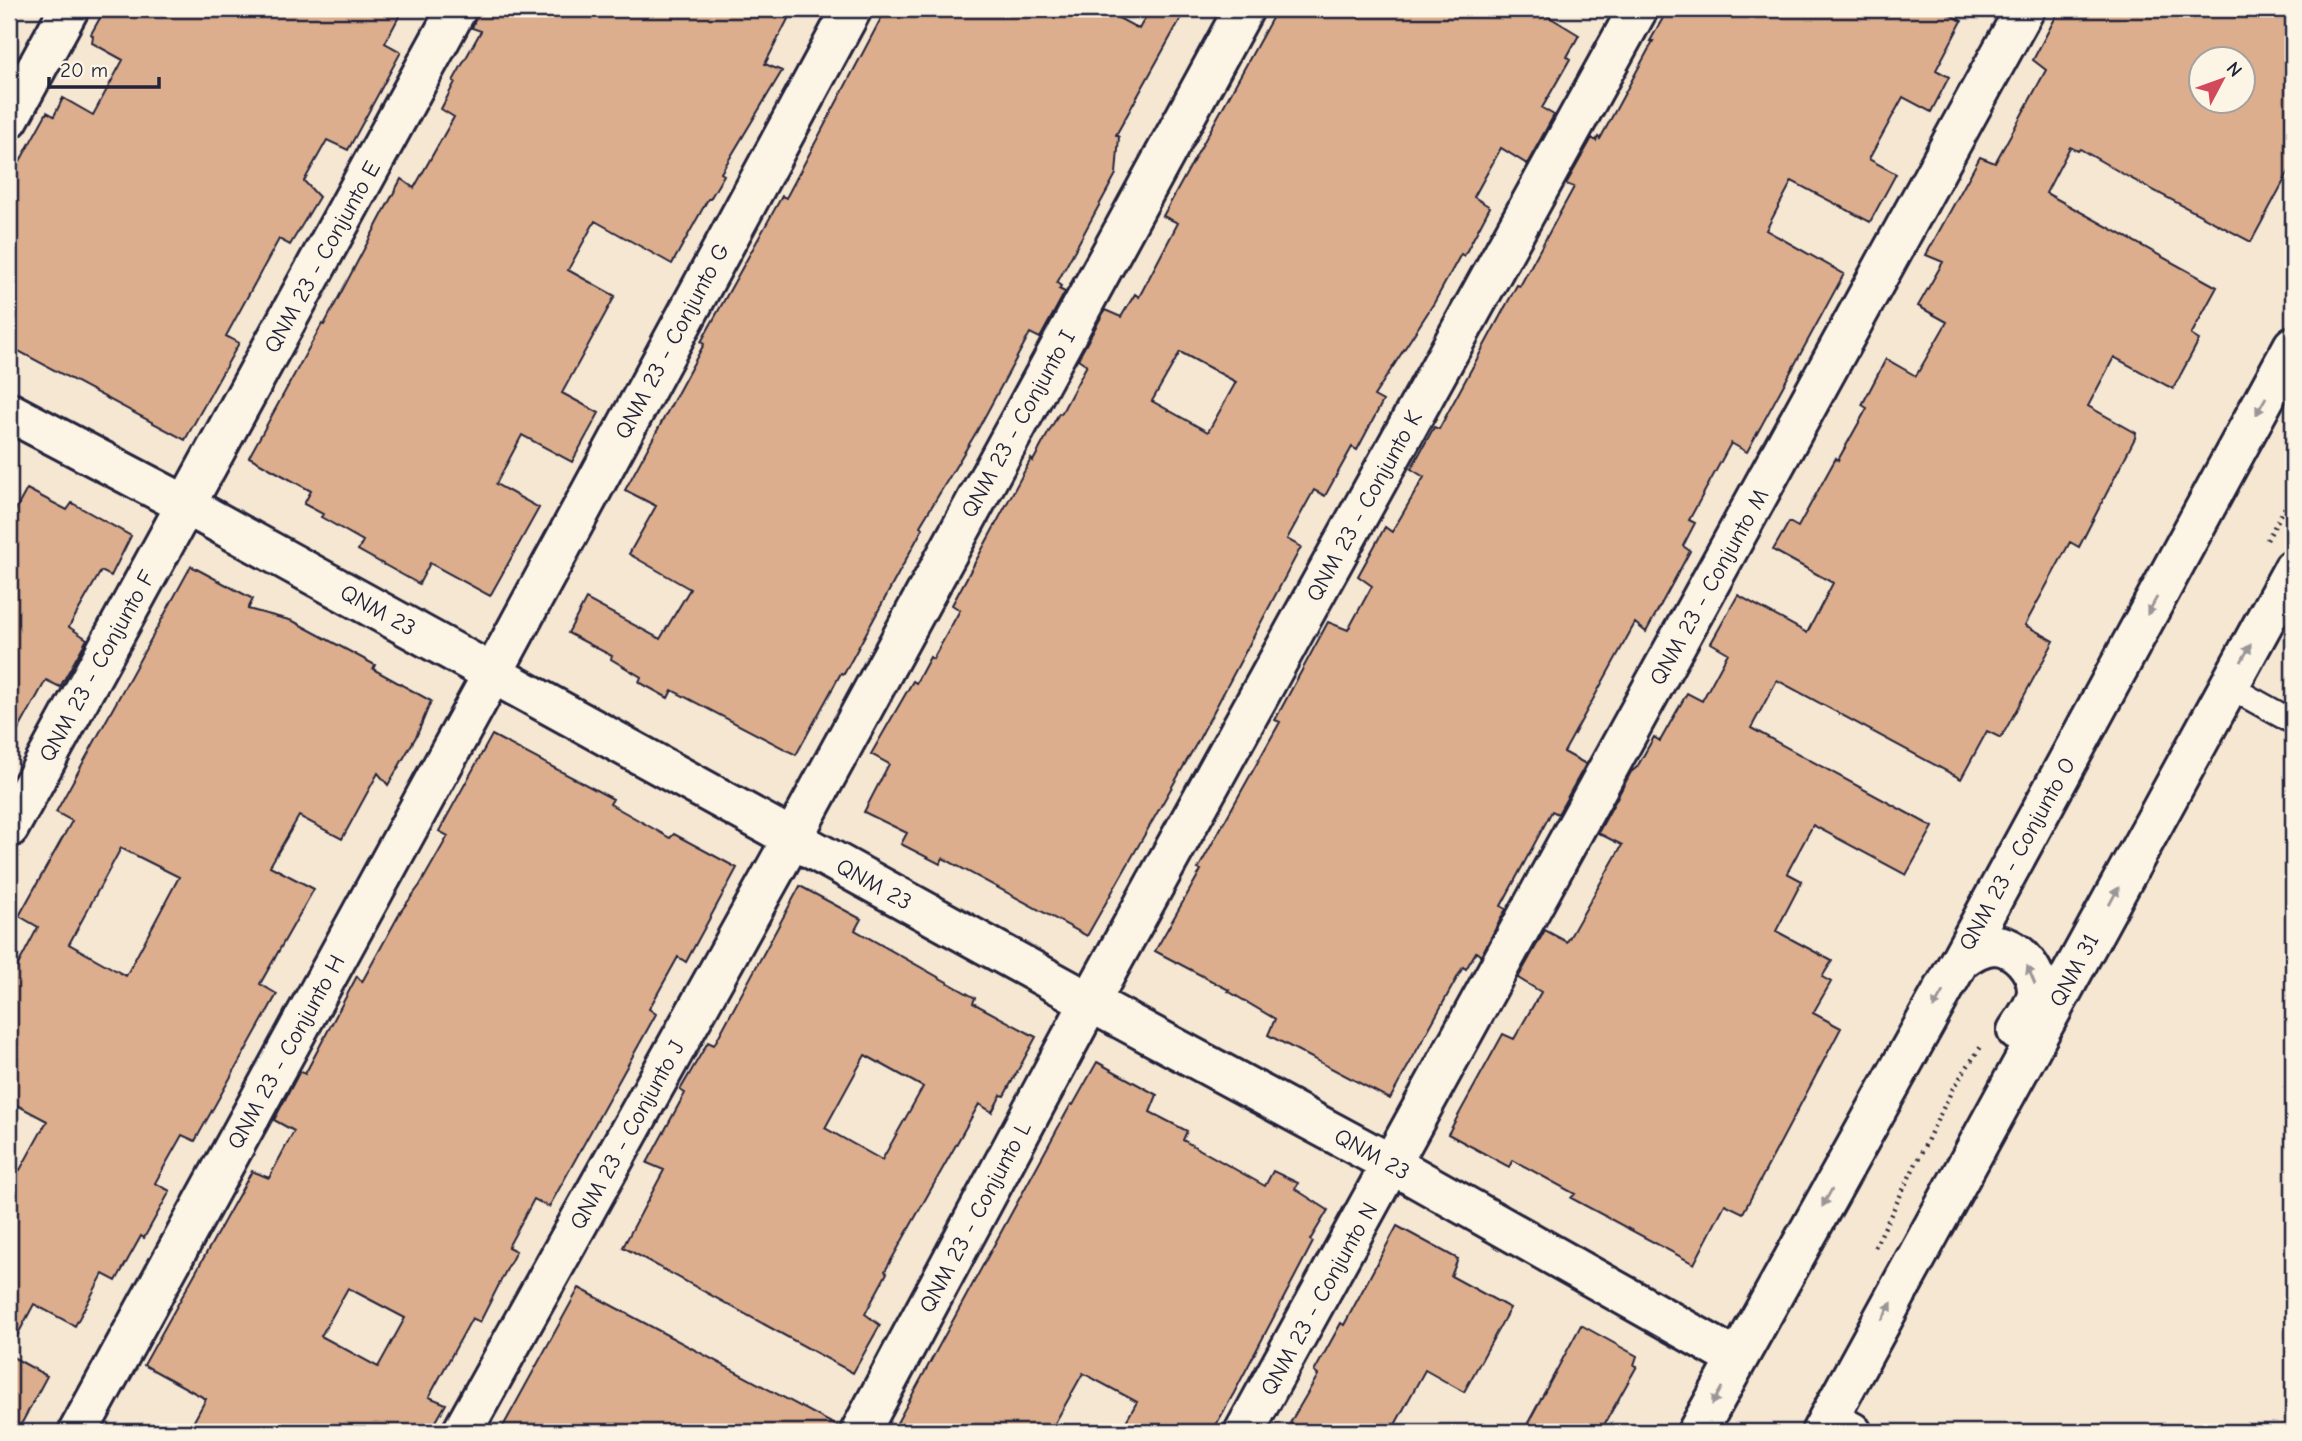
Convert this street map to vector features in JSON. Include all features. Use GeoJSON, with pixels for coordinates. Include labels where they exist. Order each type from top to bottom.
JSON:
{"type":"FeatureCollection","features":[{"type":"Feature","properties":{"kind":"street"},"geometry":{"type":"LineString","coordinates":[[9,118],[69,9]]}},
{"type":"Feature","properties":{"kind":"street","name":"QNM 23 - Conjunto E"},"geometry":{"type":"LineString","coordinates":[[186,505],[457,9]]}},
{"type":"Feature","properties":{"kind":"street","name":"QNM 23 - Conjunto G"},"geometry":{"type":"LineString","coordinates":[[493,673],[852,9]]}},
{"type":"Feature","properties":{"kind":"street","name":"QNM 23 - Conjunto I"},"geometry":{"type":"LineString","coordinates":[[792,839],[1244,9]]}},
{"type":"Feature","properties":{"kind":"street","name":"QNM 23 - Conjunto K"},"geometry":{"type":"LineString","coordinates":[[1090,1002],[1638,9]]}},
{"type":"Feature","properties":{"kind":"street","name":"QNM 23 - Conjunto M"},"geometry":{"type":"LineString","coordinates":[[1393,1165],[2025,9]]}},
{"type":"Feature","properties":{"kind":"street","name":"QNM 23 - Conjunto O"},"geometry":{"type":"LineString","coordinates":[[1697,1432],[1960,960],[2293,346]]}},
{"type":"Feature","properties":{"kind":"street","name":"QNM 23"},"geometry":{"type":"LineString","coordinates":[[9,412],[186,505],[1090,1002],[1393,1165],[1737,1359]]}},
{"type":"Feature","properties":{"kind":"street","name":"QNM 23 - Conjunto F"},"geometry":{"type":"LineString","coordinates":[[9,828],[186,505]]}},
{"type":"Feature","properties":{"kind":"street","name":"QNM 31"},"geometry":{"type":"LineString","coordinates":[[1834,1428],[1853,1370],[1918,1258],[2228,686],[2288,590]]}},
{"type":"Feature","properties":{"kind":"street","name":"QNM 23 - Conjunto H"},"geometry":{"type":"LineString","coordinates":[[78,1432],[493,673]]}},
{"type":"Feature","properties":{"kind":"street","name":"QNM 23 - Conjunto J"},"geometry":{"type":"LineString","coordinates":[[462,1432],[792,839]]}},
{"type":"Feature","properties":{"kind":"street"},"geometry":{"type":"LineString","coordinates":[[1918,1258],[1944,1153],[2034,1003],[2037,990],[2029,967],[2020,957],[1996,945],[1978,948],[1960,960]]}},
{"type":"Feature","properties":{"kind":"street","name":"QNM 23 - Conjunto L"},"geometry":{"type":"LineString","coordinates":[[860,1432],[1090,1002]]}},
{"type":"Feature","properties":{"kind":"street","name":"QNM 23 - Conjunto N"},"geometry":{"type":"LineString","coordinates":[[1244,1432],[1393,1165]]}},
{"type":"Feature","properties":{"kind":"lane"},"geometry":{"type":"LineString","coordinates":[[2228,686],[2293,722]]}},
{"type":"Feature","properties":{"kind":"building"},"geometry":{"type":"Polygon","coordinates":[[[105,9],[403,9],[385,43],[401,52],[348,150],[327,140],[304,181],[319,197],[290,245],[279,239],[226,336],[239,343],[185,440],[9,346],[9,181],[47,112],[54,116],[63,98],[93,115],[123,60],[92,43],[91,34],[105,9]]]}},
{"type":"Feature","properties":{"kind":"building"},"geometry":{"type":"Polygon","coordinates":[[[479,9],[769,9],[788,19],[765,64],[782,71],[721,173],[724,175],[672,264],[595,221],[568,270],[615,296],[562,393],[599,413],[572,462],[522,435],[496,484],[539,508],[490,596],[430,563],[419,584],[358,550],[363,541],[304,504],[311,491],[249,457],[322,324],[324,325],[401,179],[414,188],[454,117],[441,109],[481,31],[472,28],[479,9]]]}},
{"type":"Feature","properties":{"kind":"building"},"geometry":{"type":"Polygon","coordinates":[[[886,9],[1102,9],[1139,29],[1150,9],[1186,9],[1116,135],[1119,137],[1116,174],[1057,283],[1061,286],[1059,289],[1065,292],[1040,338],[1030,333],[977,431],[920,526],[923,528],[844,674],[841,673],[796,755],[672,690],[668,698],[639,682],[641,677],[611,659],[612,656],[568,633],[586,599],[660,639],[690,589],[629,554],[656,506],[625,490],[704,344],[701,342],[782,196],[786,198],[886,9]]]}},
{"type":"Feature","properties":{"kind":"building"},"geometry":{"type":"Polygon","coordinates":[[[1277,9],[1536,9],[1579,35],[1567,57],[1570,59],[1542,108],[1554,115],[1527,164],[1501,148],[1474,197],[1490,207],[1464,256],[1461,254],[1434,303],[1374,396],[1383,401],[1357,450],[1352,447],[1325,496],[1314,490],[1287,539],[1301,547],[1198,741],[1087,936],[943,858],[940,864],[901,844],[907,833],[864,812],[889,764],[871,754],[913,681],[916,683],[930,657],[933,659],[960,610],[952,605],[1031,459],[1033,461],[1087,365],[1078,359],[1105,310],[1121,317],[1135,294],[1139,297],[1178,223],[1163,216],[1277,9]],[[1180,352],[1152,401],[1208,432],[1236,382],[1180,352]]]}},
{"type":"Feature","properties":{"kind":"building"},"geometry":{"type":"Polygon","coordinates":[[[1668,9],[1940,9],[1962,21],[1936,70],[1949,77],[1931,112],[1903,97],[1869,159],[1896,174],[1870,222],[1792,181],[1766,230],[1844,274],[1747,452],[1731,443],[1689,520],[1695,523],[1683,546],[1690,551],[1646,632],[1635,623],[1564,752],[1586,764],[1558,814],[1552,811],[1501,906],[1506,909],[1481,956],[1476,952],[1466,969],[1463,967],[1390,1099],[1268,1035],[1275,1019],[1229,990],[1155,951],[1280,722],[1275,720],[1328,622],[1348,630],[1372,586],[1358,576],[1385,527],[1392,532],[1424,477],[1411,469],[1434,427],[1439,429],[1517,285],[1520,286],[1574,187],[1566,184],[1592,138],[1596,141],[1598,137],[1600,139],[1668,9]]]}},
{"type":"Feature","properties":{"kind":"building"},"geometry":{"type":"Polygon","coordinates":[[[2060,9],[2293,9],[2293,164],[2251,242],[2080,149],[2078,151],[2070,147],[2046,193],[2217,287],[2191,335],[2199,340],[2173,389],[2114,357],[2088,406],[2136,433],[2135,438],[2079,547],[2070,542],[2025,625],[2054,641],[2001,738],[1987,731],[1961,779],[1777,680],[1751,728],[1933,827],[1906,875],[1813,825],[1787,873],[1802,881],[1776,931],[1832,961],[1822,977],[1831,982],[1813,1013],[1841,1028],[1743,1213],[1725,1204],[1694,1264],[1571,1198],[1575,1194],[1513,1160],[1509,1167],[1448,1134],[1503,1034],[1514,1039],[1541,992],[1518,978],[1545,930],[1567,942],[1622,845],[1598,833],[1631,772],[1637,767],[1654,737],[1660,741],[1687,693],[1702,701],[1728,653],[1711,643],[1738,595],[1807,633],[1833,583],[1773,550],[1789,522],[1798,527],[1836,458],[1838,460],[1867,408],[1862,405],[1886,359],[1916,376],[1947,322],[1918,306],[1943,262],[1926,255],[1980,157],[1995,163],[2046,70],[2033,60],[2060,9]]]}},
{"type":"Feature","properties":{"kind":"building"},"geometry":{"type":"Polygon","coordinates":[[[27,489],[67,510],[72,503],[131,536],[111,576],[101,571],[69,627],[87,639],[60,687],[46,680],[9,747],[9,522],[27,489]]]}},
{"type":"Feature","properties":{"kind":"building"},"geometry":{"type":"Polygon","coordinates":[[[191,566],[253,599],[248,609],[293,621],[375,665],[373,669],[431,701],[417,735],[388,785],[378,773],[342,839],[299,816],[270,866],[314,889],[260,984],[277,994],[195,1141],[182,1135],[155,1183],[170,1191],[144,1238],[141,1236],[116,1281],[103,1274],[75,1326],[34,1304],[9,1351],[9,1164],[20,1170],[47,1121],[9,1101],[9,982],[38,927],[19,916],[72,821],[56,812],[191,566]],[[121,848],[69,944],[126,976],[179,877],[121,848]]]}},
{"type":"Feature","properties":{"kind":"building"},"geometry":{"type":"Polygon","coordinates":[[[492,735],[613,799],[610,804],[670,838],[674,834],[737,868],[686,962],[678,957],[649,1009],[656,1014],[549,1207],[534,1199],[508,1247],[516,1251],[480,1322],[472,1318],[429,1397],[446,1404],[430,1432],[188,1432],[206,1399],[144,1365],[252,1171],[269,1178],[294,1131],[274,1120],[300,1071],[305,1074],[357,976],[362,982],[401,911],[420,885],[448,836],[439,831],[492,735]],[[348,1288],[321,1336],[378,1367],[405,1318],[348,1288]]]}},
{"type":"Feature","properties":{"kind":"building"},"geometry":{"type":"Polygon","coordinates":[[[800,886],[861,919],[855,930],[975,998],[973,1003],[1036,1037],[1004,1096],[1001,1095],[992,1112],[979,1104],[885,1271],[887,1273],[865,1314],[880,1325],[853,1373],[623,1247],[664,1170],[647,1163],[685,1093],[680,1090],[708,1042],[714,1045],[800,886]],[[865,1055],[825,1128],[882,1160],[923,1087],[865,1055]]]}},
{"type":"Feature","properties":{"kind":"building"},"geometry":{"type":"Polygon","coordinates":[[[1097,1062],[1157,1095],[1150,1112],[1187,1131],[1183,1140],[1265,1186],[1273,1171],[1298,1183],[1295,1189],[1328,1210],[1310,1240],[1313,1242],[1234,1393],[1212,1432],[1120,1432],[1137,1402],[1083,1373],[1050,1432],[892,1432],[1071,1104],[1073,1105],[1097,1062]]]}},
{"type":"Feature","properties":{"kind":"building"},"geometry":{"type":"Polygon","coordinates":[[[1397,1226],[1458,1259],[1451,1276],[1510,1308],[1464,1392],[1425,1370],[1391,1432],[1307,1432],[1290,1423],[1318,1375],[1314,1372],[1341,1323],[1344,1325],[1397,1226]]]}},
{"type":"Feature","properties":{"kind":"building"},"geometry":{"type":"Polygon","coordinates":[[[579,1288],[839,1427],[838,1432],[500,1432],[579,1288]]]}},
{"type":"Feature","properties":{"kind":"building"},"geometry":{"type":"Polygon","coordinates":[[[1581,1325],[1637,1356],[1634,1365],[1637,1366],[1600,1432],[1523,1432],[1581,1325]]]}},
{"type":"Feature","properties":{"kind":"building"},"geometry":{"type":"Polygon","coordinates":[[[9,1355],[47,1376],[17,1432],[9,1432],[9,1355]]]}}]}
